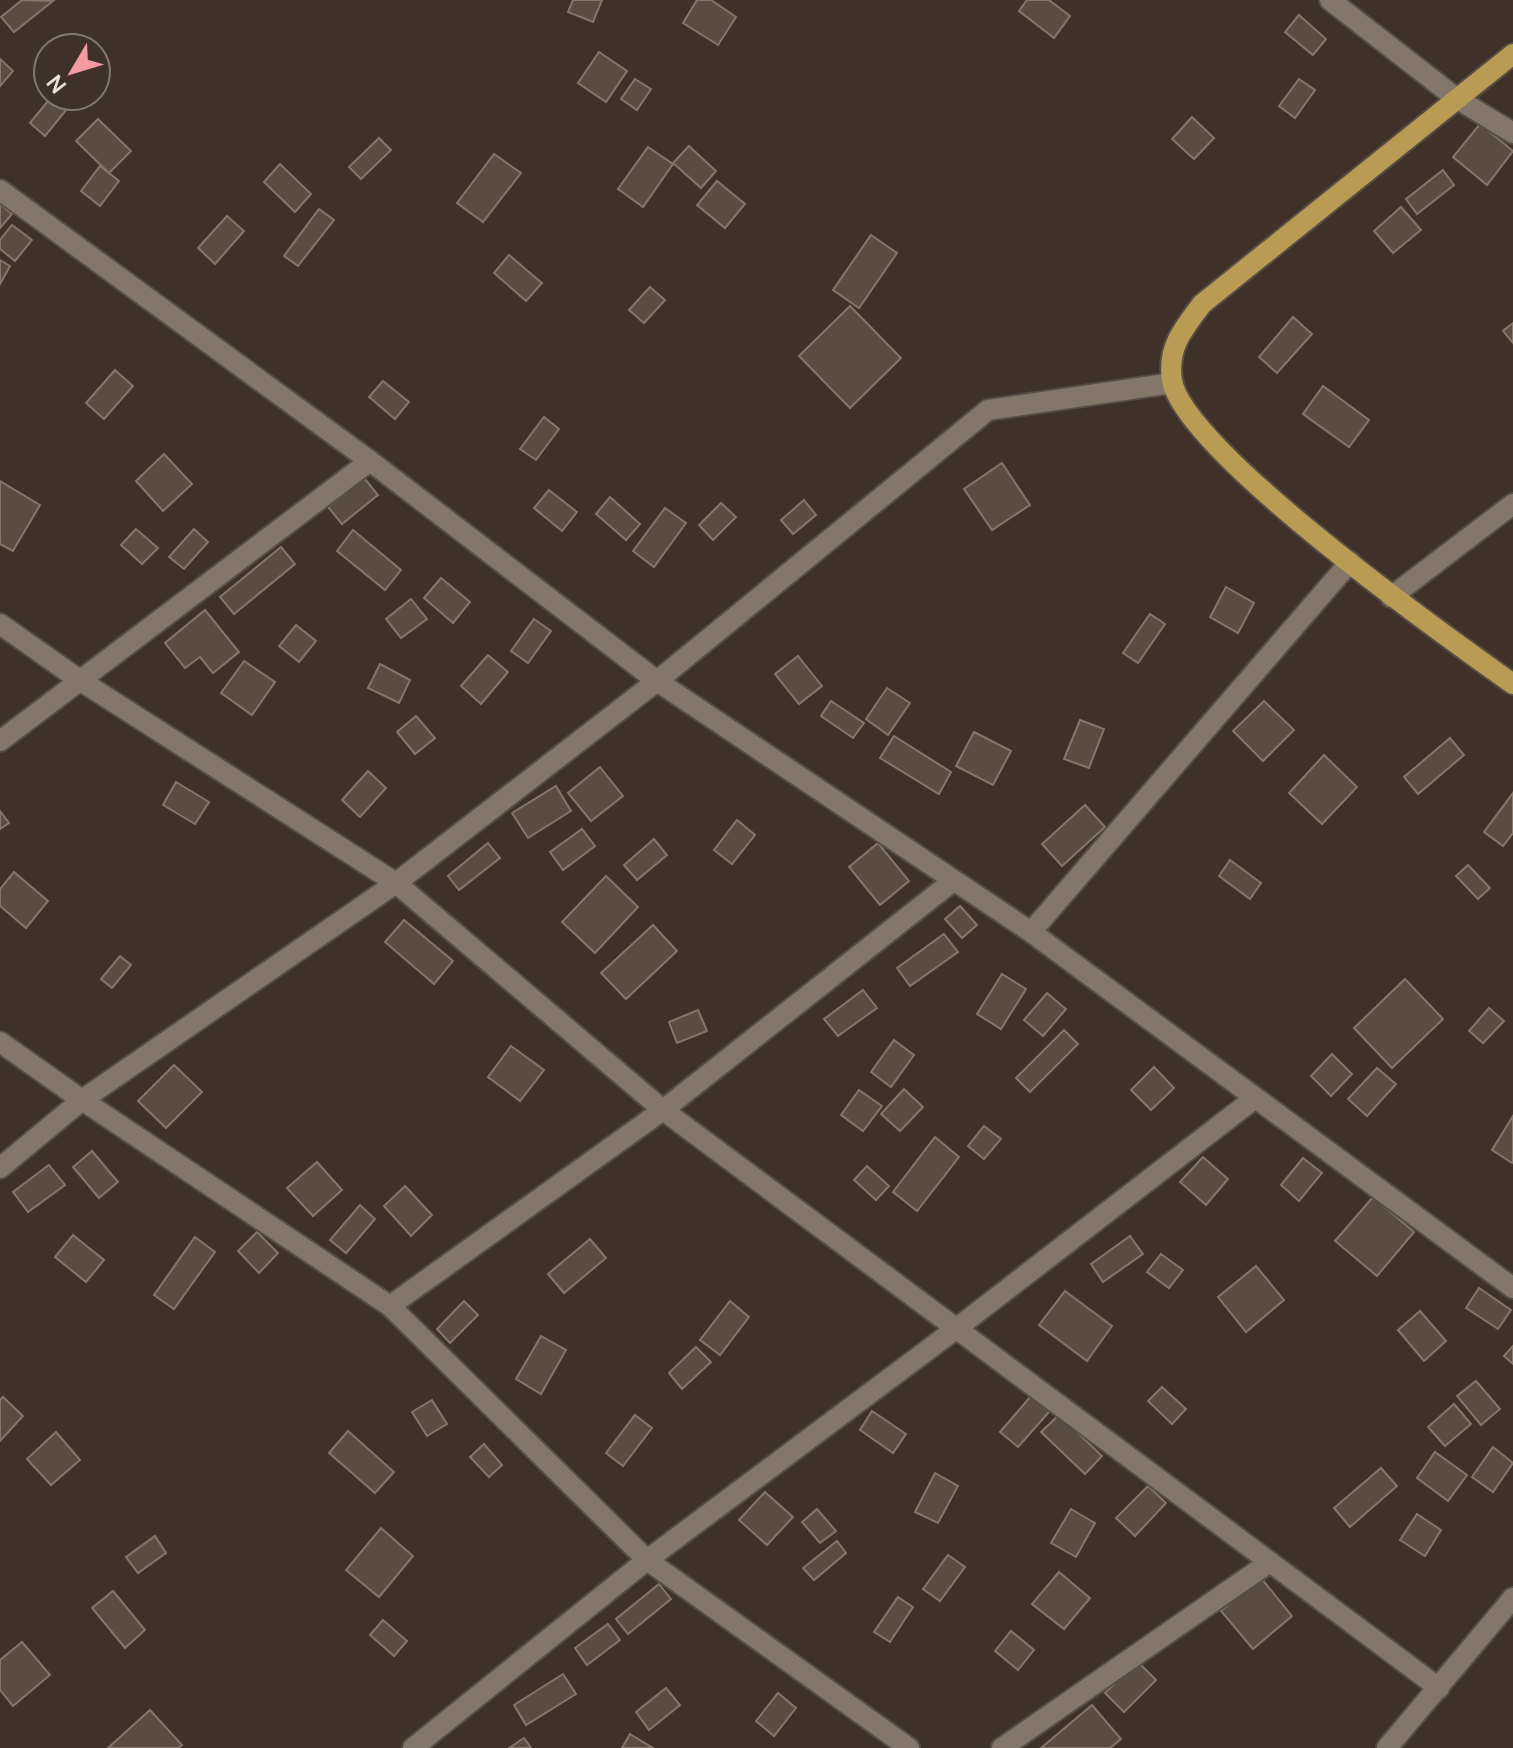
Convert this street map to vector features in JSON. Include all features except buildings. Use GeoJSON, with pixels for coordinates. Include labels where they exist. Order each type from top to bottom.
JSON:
{"type":"FeatureCollection","features":[{"type":"Feature","properties":{"kind":"main road"},"geometry":{"type":"LineString","coordinates":[[1513,54],[1202,304],[1177,336],[1171,357],[1172,383],[1186,411],[1238,467],[1391,597],[1513,684]]}},
{"type":"Feature","properties":{"kind":"street"},"geometry":{"type":"LineString","coordinates":[[1330,0],[1456,98],[1513,133]]}},
{"type":"Feature","properties":{"kind":"street"},"geometry":{"type":"LineString","coordinates":[[0,190],[370,461],[657,681],[1031,932],[1513,1288]]}},
{"type":"Feature","properties":{"kind":"street"},"geometry":{"type":"LineString","coordinates":[[0,1168],[82,1100],[396,883],[657,681],[988,410],[1172,383]]}},
{"type":"Feature","properties":{"kind":"street"},"geometry":{"type":"LineString","coordinates":[[0,741],[370,461]]}},
{"type":"Feature","properties":{"kind":"street"},"geometry":{"type":"LineString","coordinates":[[1391,597],[1513,504]]}},
{"type":"Feature","properties":{"kind":"street"},"geometry":{"type":"LineString","coordinates":[[1031,932],[1350,562]]}},
{"type":"Feature","properties":{"kind":"street"},"geometry":{"type":"LineString","coordinates":[[0,624],[81,681],[396,883],[663,1110],[1439,1688]]}},
{"type":"Feature","properties":{"kind":"street"},"geometry":{"type":"LineString","coordinates":[[390,1306],[663,1110],[953,881]]}},
{"type":"Feature","properties":{"kind":"street"},"geometry":{"type":"LineString","coordinates":[[0,1042],[390,1306],[647,1560],[909,1748]]}},
{"type":"Feature","properties":{"kind":"street"},"geometry":{"type":"LineString","coordinates":[[413,1748],[647,1560],[957,1328],[1255,1098]]}},
{"type":"Feature","properties":{"kind":"street"},"geometry":{"type":"LineString","coordinates":[[1002,1748],[1270,1562]]}},
{"type":"Feature","properties":{"kind":"street"},"geometry":{"type":"LineString","coordinates":[[1387,1748],[1513,1598]]}}]}
